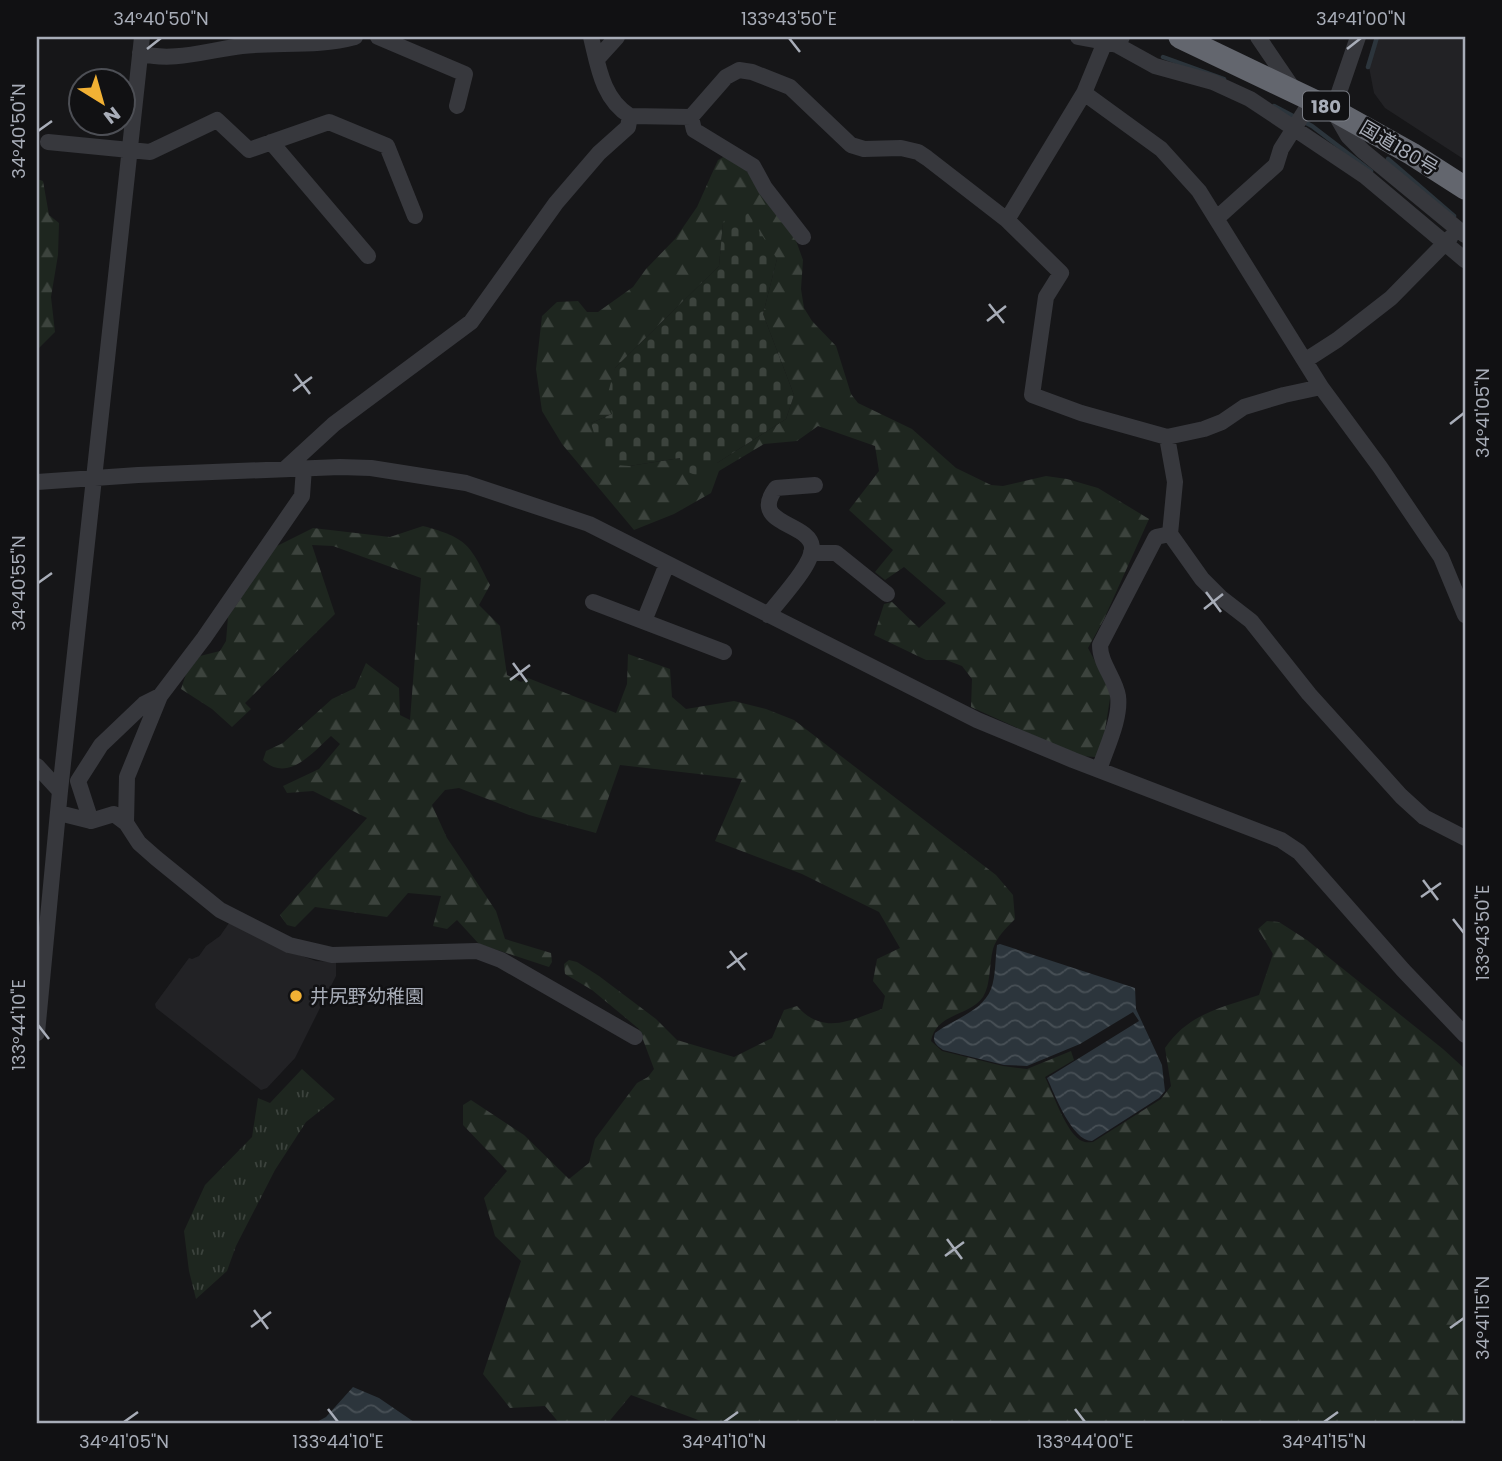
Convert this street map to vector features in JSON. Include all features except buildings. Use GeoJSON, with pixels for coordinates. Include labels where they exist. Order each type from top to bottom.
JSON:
{"type":"FeatureCollection","features":[{"type":"Feature","properties":{"kind":"highway","name":"国道180号"},"geometry":{"type":"LineString","coordinates":[[1180,37],[1301,111],[1333,110],[1412,154],[1465,188]]}},
{"type":"Feature","properties":{"kind":"street"},"geometry":{"type":"LineString","coordinates":[[141,45],[158,59],[244,46],[338,42],[355,37]]}},
{"type":"Feature","properties":{"kind":"street"},"geometry":{"type":"LineString","coordinates":[[378,37],[465,74],[457,106]]}},
{"type":"Feature","properties":{"kind":"street"},"geometry":{"type":"LineString","coordinates":[[592,37],[605,90],[629,116],[691,117],[733,72],[738,70],[765,76],[790,87],[851,145],[864,149],[901,148],[918,152],[1007,220],[1061,273],[1046,297],[1032,395],[1081,413],[1167,437],[1222,422],[1244,407],[1321,387]]}},
{"type":"Feature","properties":{"kind":"street"},"geometry":{"type":"LineString","coordinates":[[597,59],[617,37]]}},
{"type":"Feature","properties":{"kind":"street"},"geometry":{"type":"LineString","coordinates":[[1078,37],[1114,41],[1155,66],[1213,82],[1250,99],[1301,111]]}},
{"type":"Feature","properties":{"kind":"street"},"geometry":{"type":"LineString","coordinates":[[1258,37],[1301,111],[1365,176],[1457,234]]}},
{"type":"Feature","properties":{"kind":"street"},"geometry":{"type":"LineString","coordinates":[[1358,37],[1333,110],[1348,136],[1457,234],[1465,260]]}},
{"type":"Feature","properties":{"kind":"street"},"geometry":{"type":"LineString","coordinates":[[1007,220],[1114,41]]}},
{"type":"Feature","properties":{"kind":"street"},"geometry":{"type":"LineString","coordinates":[[37,1033],[60,791],[141,45]]}},
{"type":"Feature","properties":{"kind":"street"},"geometry":{"type":"LineString","coordinates":[[1084,93],[1161,149],[1199,191],[1321,387],[1441,557],[1465,614]]}},
{"type":"Feature","properties":{"kind":"street"},"geometry":{"type":"LineString","coordinates":[[1217,218],[1276,165],[1281,149],[1301,111]]}},
{"type":"Feature","properties":{"kind":"street"},"geometry":{"type":"LineString","coordinates":[[285,469],[334,424],[471,322],[556,203],[600,153],[628,127],[629,116]]}},
{"type":"Feature","properties":{"kind":"street"},"geometry":{"type":"LineString","coordinates":[[691,117],[694,130],[752,166],[765,188],[803,237]]}},
{"type":"Feature","properties":{"kind":"street"},"geometry":{"type":"LineString","coordinates":[[48,142],[150,152],[217,120],[249,150],[329,122],[387,146],[415,216]]}},
{"type":"Feature","properties":{"kind":"street"},"geometry":{"type":"LineString","coordinates":[[271,142],[368,256]]}},
{"type":"Feature","properties":{"kind":"street"},"geometry":{"type":"LineString","coordinates":[[1306,360],[1337,340],[1391,298],[1457,234]]}},
{"type":"Feature","properties":{"kind":"street"},"geometry":{"type":"LineString","coordinates":[[1167,437],[1175,482],[1170,534],[1202,579],[1251,621],[1309,694],[1401,796],[1424,817],[1465,838]]}},
{"type":"Feature","properties":{"kind":"street"},"geometry":{"type":"LineString","coordinates":[[126,823],[127,777],[160,696],[205,638],[302,496],[304,468]]}},
{"type":"Feature","properties":{"kind":"street"},"geometry":{"type":"LineString","coordinates":[[37,482],[138,474],[371,468],[466,483],[589,524],[977,720],[1281,840],[1299,852],[1403,970],[1465,1035]]}},
{"type":"Feature","properties":{"kind":"street"},"geometry":{"type":"LineString","coordinates":[[768,615],[810,561],[812,546],[808,537],[773,517],[769,506],[771,494],[776,488],[814,485]]}},
{"type":"Feature","properties":{"kind":"street"},"geometry":{"type":"LineString","coordinates":[[1099,770],[1116,716],[1118,696],[1100,655],[1100,645],[1156,537],[1170,534]]}},
{"type":"Feature","properties":{"kind":"street"},"geometry":{"type":"LineString","coordinates":[[811,553],[836,553],[887,594]]}},
{"type":"Feature","properties":{"kind":"street"},"geometry":{"type":"LineString","coordinates":[[644,621],[667,564]]}},
{"type":"Feature","properties":{"kind":"street"},"geometry":{"type":"LineString","coordinates":[[593,602],[724,652]]}},
{"type":"Feature","properties":{"kind":"street"},"geometry":{"type":"LineString","coordinates":[[91,821],[78,781],[101,745],[144,704],[160,696]]}},
{"type":"Feature","properties":{"kind":"street"},"geometry":{"type":"LineString","coordinates":[[37,766],[60,791]]}},
{"type":"Feature","properties":{"kind":"street"},"geometry":{"type":"LineString","coordinates":[[59,813],[91,821],[114,814],[126,823],[139,843],[220,910],[289,945],[332,955],[477,951],[501,960],[635,1037]]}},
{"type":"Feature","properties":{"kind":"shaded area"},"geometry":{"type":"Polygon","coordinates":[[[1379,37],[1465,37],[1465,160],[1385,108],[1374,93],[1369,67],[1379,37]]]}},
{"type":"Feature","properties":{"kind":"shaded area"},"geometry":{"type":"Polygon","coordinates":[[[229,923],[291,952],[316,961],[336,962],[336,976],[295,1058],[267,1088],[261,1090],[156,1008],[155,1004],[189,958],[199,956],[229,923]]]}},
{"type":"Feature","properties":{"kind":"green space"},"geometry":{"type":"Polygon","coordinates":[[[727,155],[743,166],[794,235],[803,260],[801,289],[804,308],[812,321],[836,346],[851,394],[858,403],[912,429],[956,468],[991,485],[1003,486],[1046,476],[1067,479],[1098,488],[1149,519],[1088,648],[1111,692],[1103,743],[1096,757],[1079,756],[971,707],[972,679],[962,666],[946,660],[926,660],[874,635],[884,604],[892,602],[919,628],[946,603],[904,567],[885,580],[875,572],[893,550],[849,510],[879,471],[875,446],[818,426],[797,441],[764,444],[719,471],[711,493],[674,514],[634,530],[562,444],[542,411],[536,369],[542,316],[557,302],[578,301],[587,312],[598,312],[633,287],[675,239],[697,207],[718,160],[727,155]],[[723,223],[719,266],[615,368],[612,414],[591,423],[629,466],[681,458],[717,463],[786,419],[794,395],[763,314],[777,259],[723,223]]]}},
{"type":"Feature","properties":{"kind":"green space"},"geometry":{"type":"Polygon","coordinates":[[[37,179],[43,181],[49,215],[59,223],[58,255],[51,297],[55,332],[37,350],[37,179]]]}},
{"type":"Feature","properties":{"kind":"green space"},"geometry":{"type":"Polygon","coordinates":[[[744,207],[777,259],[763,314],[794,395],[786,419],[717,463],[705,479],[683,470],[680,458],[629,466],[603,464],[591,423],[612,414],[608,393],[615,368],[719,266],[723,222],[744,207]]]}},
{"type":"Feature","properties":{"kind":"green space"},"geometry":{"type":"Polygon","coordinates":[[[423,526],[459,539],[472,552],[490,585],[479,605],[500,626],[507,675],[521,682],[528,678],[616,713],[627,684],[628,654],[670,669],[672,697],[686,709],[734,701],[794,720],[996,875],[1013,895],[1015,919],[994,945],[983,997],[970,1008],[939,1025],[931,1041],[942,1051],[1027,1069],[1071,1051],[1074,1060],[1045,1077],[1066,1122],[1082,1141],[1093,1142],[1161,1099],[1171,1086],[1165,1048],[1184,1027],[1207,1013],[1259,995],[1273,954],[1258,929],[1267,921],[1279,922],[1307,940],[1443,1049],[1465,1069],[1465,1424],[709,1424],[631,1395],[607,1424],[560,1424],[545,1406],[510,1408],[483,1374],[521,1261],[495,1236],[484,1198],[507,1171],[463,1125],[463,1105],[471,1100],[524,1135],[569,1179],[589,1163],[595,1139],[637,1083],[648,1077],[654,1069],[639,1029],[592,990],[565,974],[564,964],[569,960],[577,962],[599,976],[656,1019],[677,1040],[734,1057],[772,1038],[784,1010],[797,1006],[817,1021],[838,1023],[882,1009],[885,996],[873,981],[877,959],[900,948],[879,912],[802,874],[715,841],[742,779],[620,765],[596,833],[529,815],[459,788],[445,790],[432,805],[447,838],[496,911],[505,939],[551,953],[552,962],[549,967],[479,944],[457,920],[447,929],[433,926],[441,896],[408,893],[387,917],[315,907],[295,927],[287,925],[280,915],[367,818],[313,791],[287,793],[283,786],[319,769],[340,744],[331,736],[309,757],[291,767],[272,766],[263,760],[266,751],[283,743],[332,699],[355,688],[366,663],[399,688],[400,715],[410,720],[421,578],[333,546],[312,545],[335,614],[245,703],[251,709],[232,727],[212,709],[181,689],[186,674],[200,656],[220,651],[226,641],[228,617],[275,547],[313,528],[390,537],[423,526]]]}},
{"type":"Feature","properties":{"kind":"green space"},"geometry":{"type":"Polygon","coordinates":[[[302,1069],[335,1099],[306,1122],[275,1170],[236,1246],[227,1271],[196,1299],[184,1231],[205,1185],[252,1137],[258,1098],[270,1103],[302,1069]]]}},
{"type":"Feature","properties":{"kind":"water"},"geometry":{"type":"Polygon","coordinates":[[[997,945],[1135,988],[1136,1009],[1162,1065],[1165,1091],[1159,1098],[1092,1141],[1078,1134],[1071,1126],[1047,1078],[1139,1021],[1133,1012],[1080,1044],[1027,1066],[1004,1065],[943,1050],[937,1045],[934,1041],[935,1033],[974,1009],[987,997],[994,979],[997,945]]]}},
{"type":"Feature","properties":{"kind":"water"},"geometry":{"type":"Polygon","coordinates":[[[353,1387],[379,1398],[417,1424],[313,1424],[326,1417],[353,1387]]]}},
{"type":"Feature","properties":{"kind":"waterway"},"geometry":{"type":"LineString","coordinates":[[1368,67],[1377,37]]}},
{"type":"Feature","properties":{"kind":"waterway"},"geometry":{"type":"LineString","coordinates":[[1163,57],[1224,79]]}},
{"type":"Feature","properties":{"kind":"waterway"},"geometry":{"type":"LineString","coordinates":[[1274,106],[1312,126],[1371,171]]}},
{"type":"Feature","properties":{"kind":"waterway"},"geometry":{"type":"LineString","coordinates":[[1388,159],[1454,216]]}},
{"type":"Feature","properties":{"kind":"place","name":"井尻野幼稚園"},"geometry":{"type":"Point","coordinates":[296,996]}}]}
